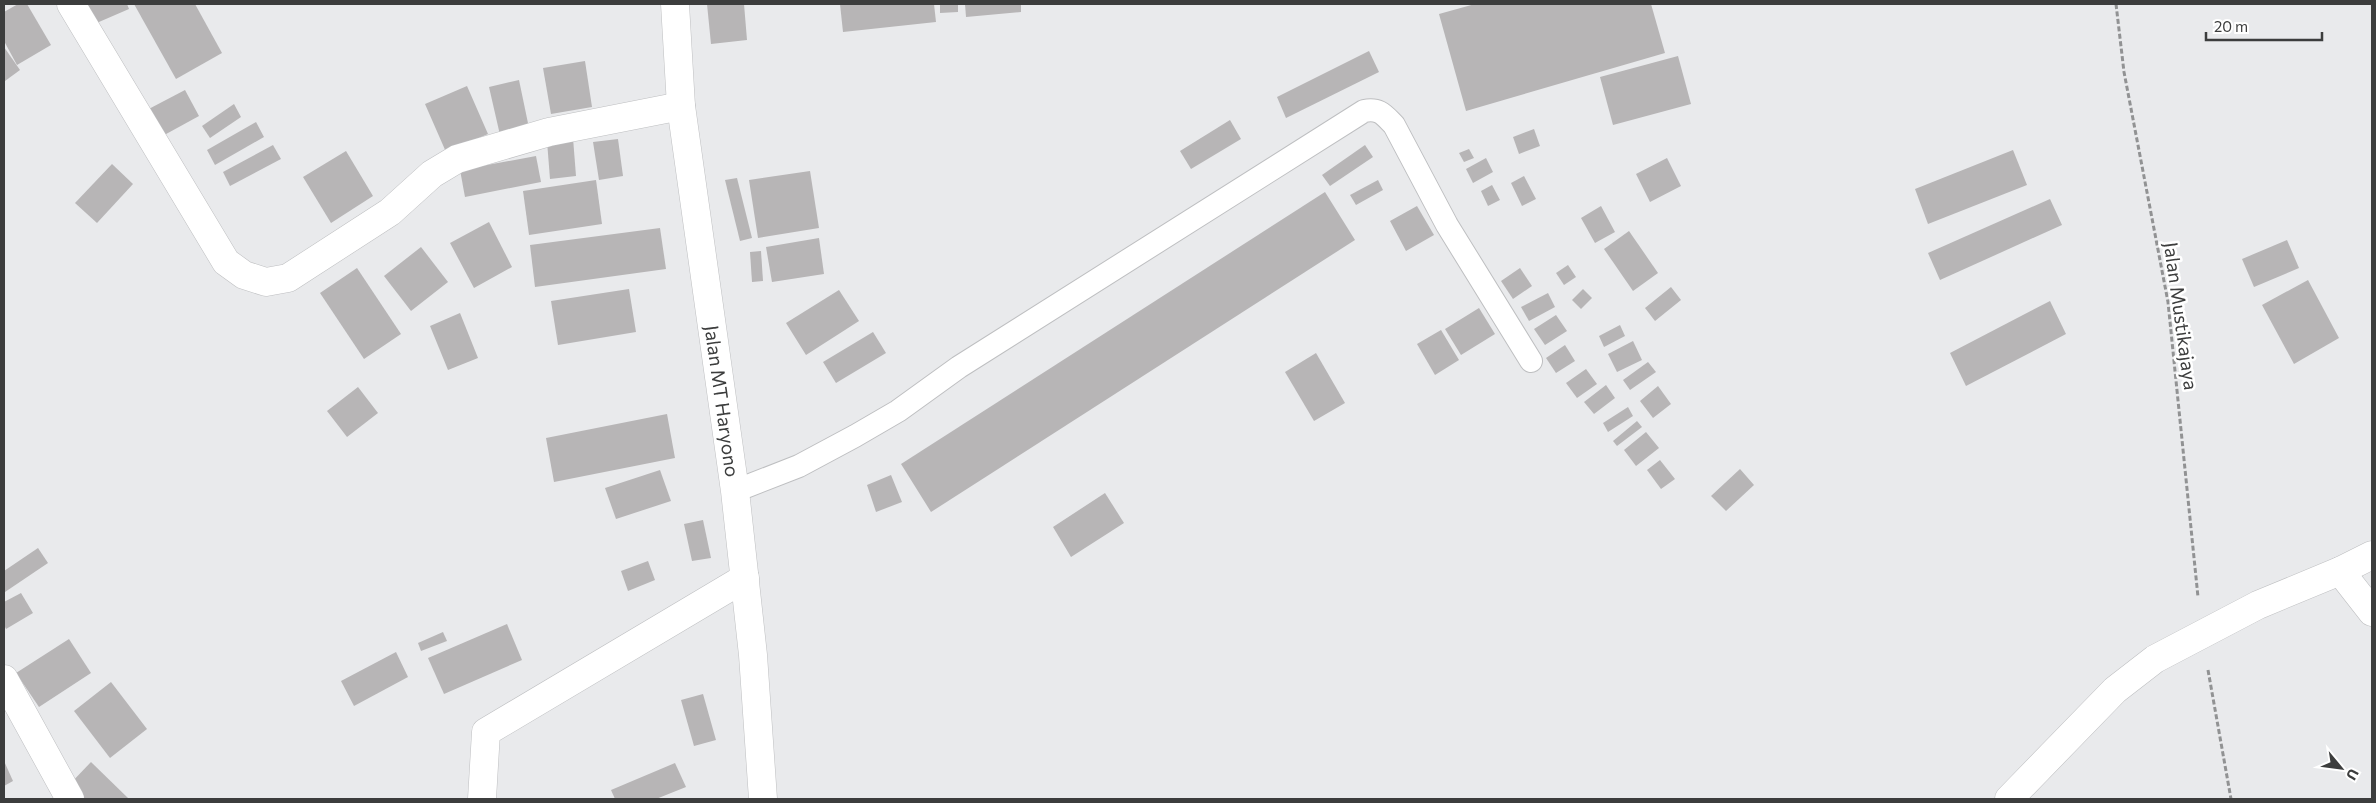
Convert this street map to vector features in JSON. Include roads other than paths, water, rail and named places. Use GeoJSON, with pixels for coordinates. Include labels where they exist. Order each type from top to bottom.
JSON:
{"type":"FeatureCollection","features":[{"type":"Feature","properties":{"kind":"street"},"geometry":{"type":"LineString","coordinates":[[71,4],[226,262],[244,275],[266,282],[288,278],[314,262],[390,212],[432,174],[457,159],[549,132],[682,106]]}},
{"type":"Feature","properties":{"kind":"street","name":"Jalan MT Haryono"},"geometry":{"type":"LineString","coordinates":[[675,4],[682,106],[735,491],[753,655],[763,799]]}},
{"type":"Feature","properties":{"kind":"street"},"geometry":{"type":"LineString","coordinates":[[2009,799],[2115,690],[2155,659],[2258,605],[2340,572],[2372,555]]}},
{"type":"Feature","properties":{"kind":"street"},"geometry":{"type":"LineString","coordinates":[[2340,572],[2372,612]]}},
{"type":"Feature","properties":{"kind":"street"},"geometry":{"type":"LineString","coordinates":[[482,799],[486,732],[744,578]]}},
{"type":"Feature","properties":{"kind":"street"},"geometry":{"type":"LineString","coordinates":[[4,679],[70,799]]}},
{"type":"Feature","properties":{"kind":"lane"},"geometry":{"type":"LineString","coordinates":[[735,491],[799,466],[889,416],[976,356],[1364,111],[1375,109],[1381,112],[1394,125],[1447,225],[1531,361]]}}]}
